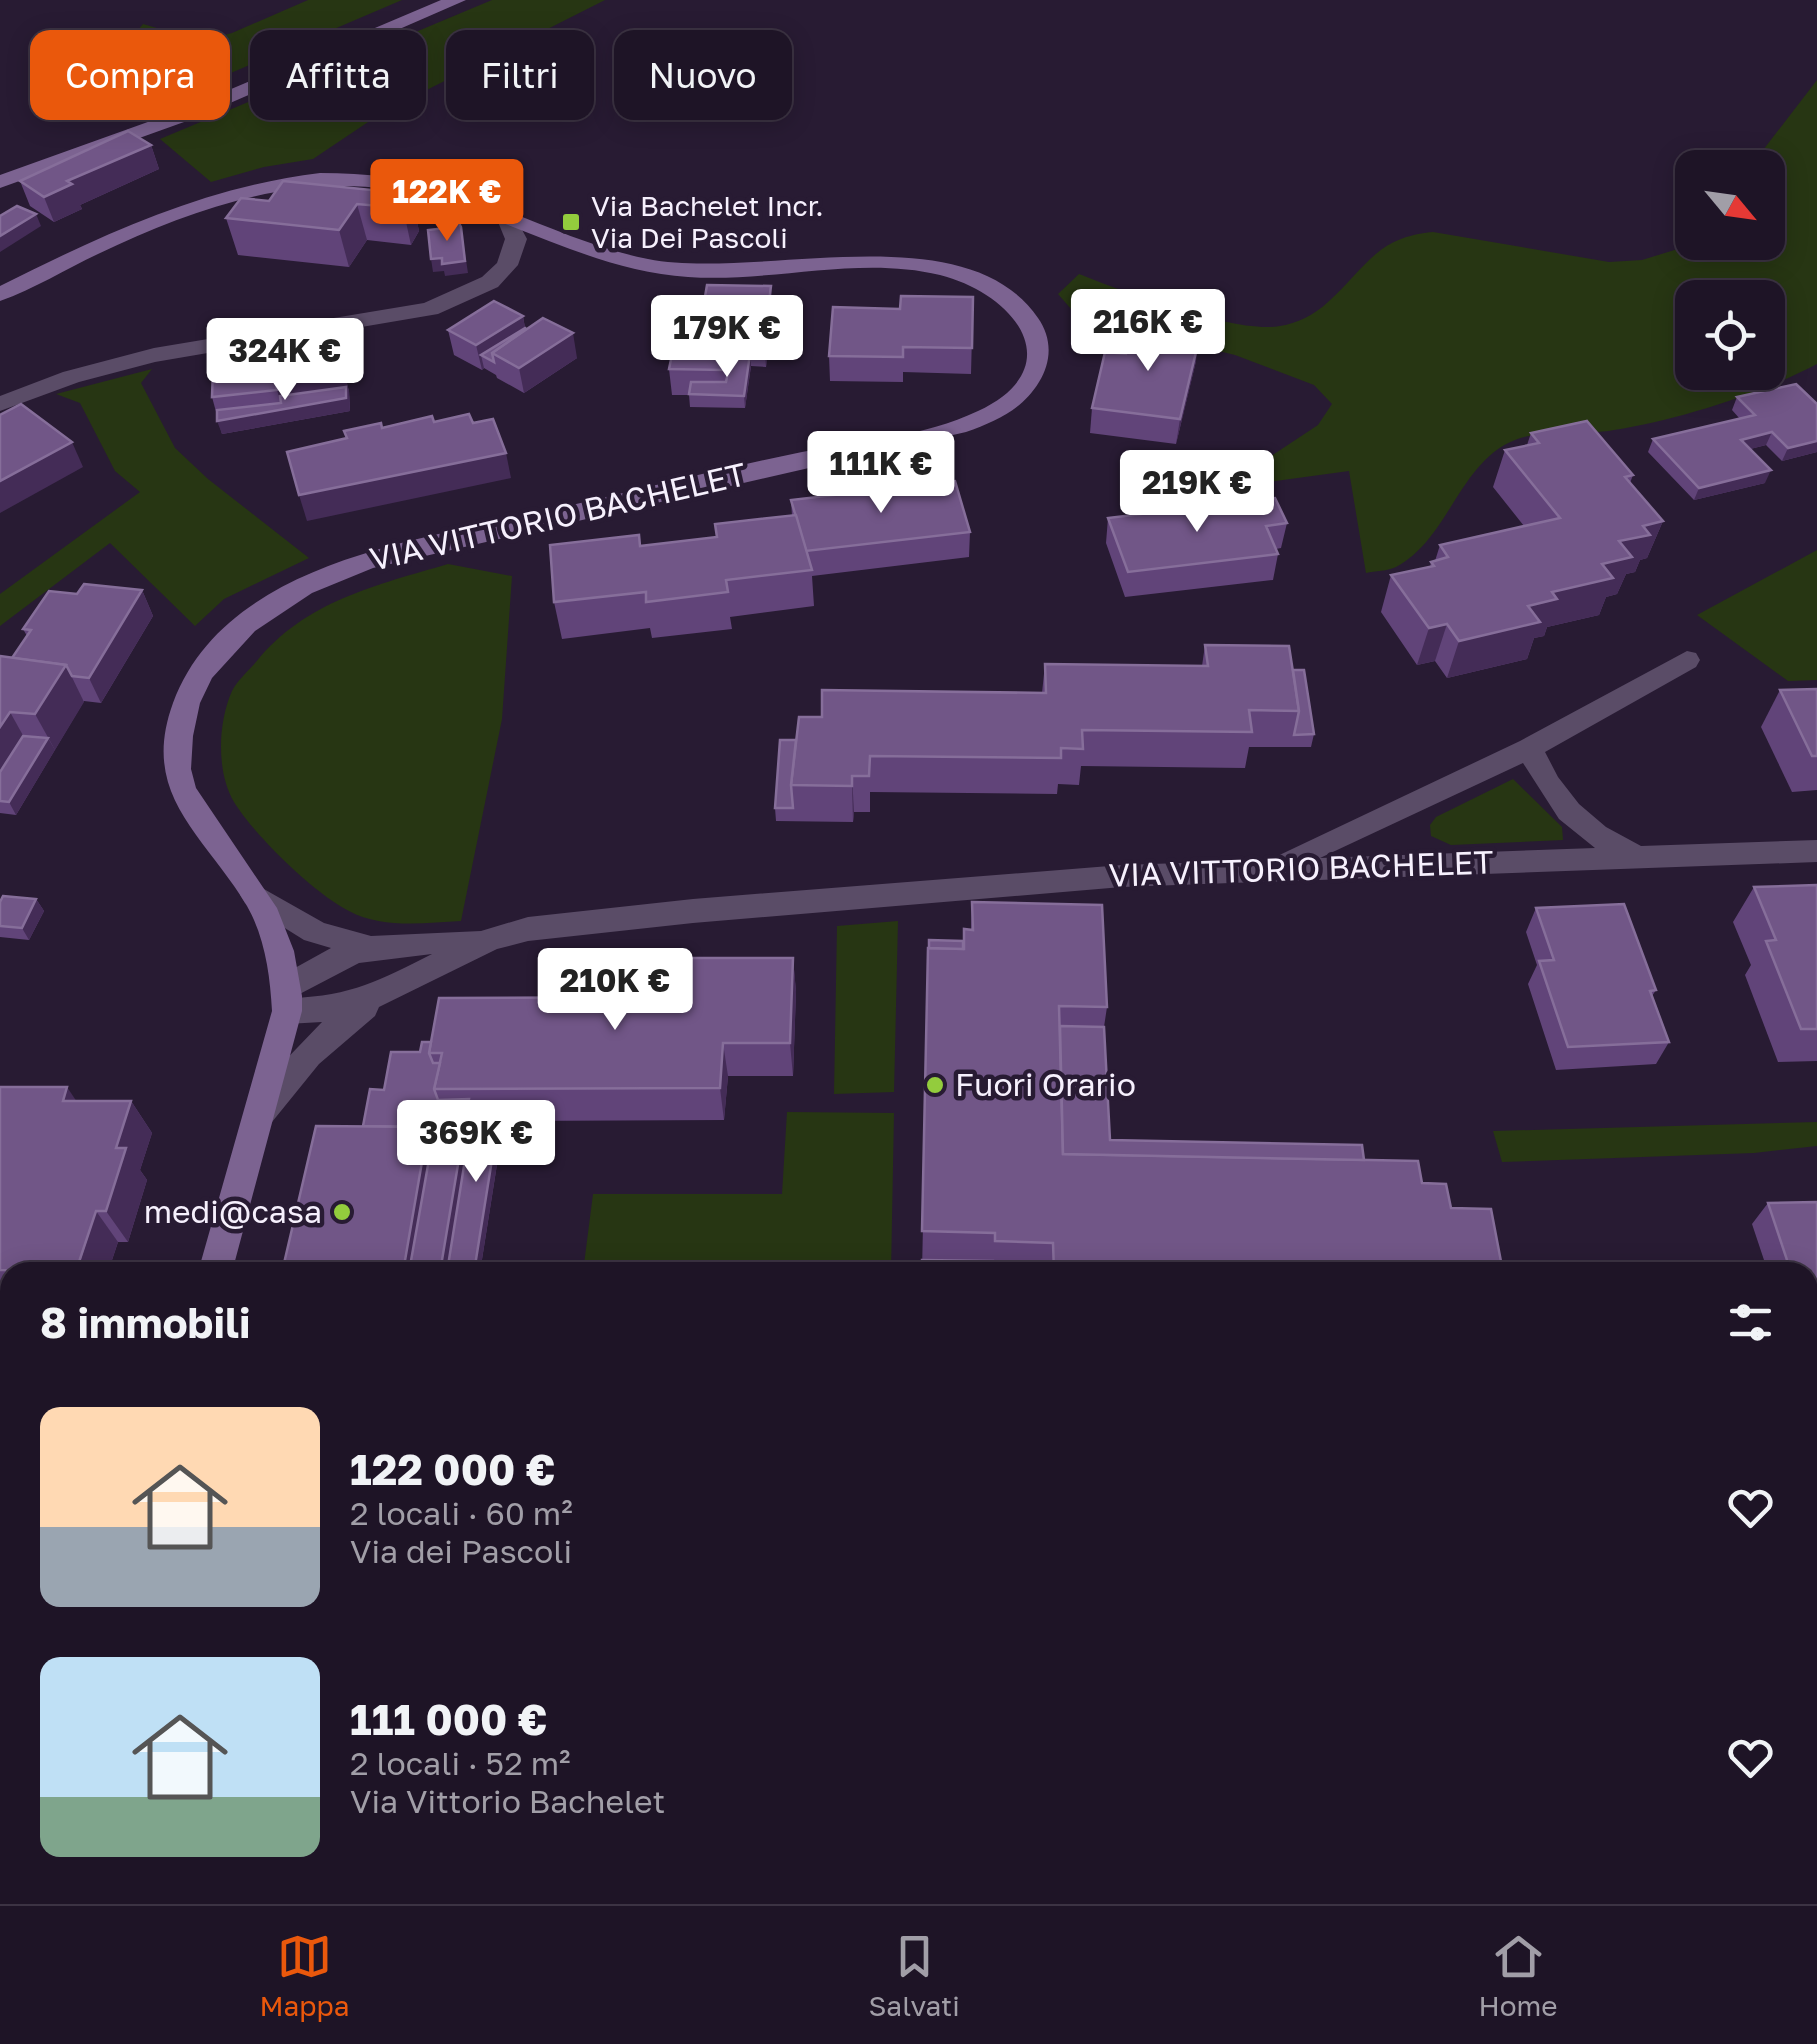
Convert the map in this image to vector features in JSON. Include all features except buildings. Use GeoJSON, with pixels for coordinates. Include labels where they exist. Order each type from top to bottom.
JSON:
{"type":"FeatureCollection","features":[{"type":"Feature","properties":{"kind":"street"},"geometry":{"type":"LineString","coordinates":[[0,182],[191,113],[457,0]]}},
{"type":"Feature","properties":{"kind":"street","name":"VIA VITTORIO BACHELET"},"geometry":{"type":"LineString","coordinates":[[0,294],[138,226],[234,190],[320,178],[388,180],[447,194],[620,259],[674,270],[912,264],[956,272],[991,286],[1016,304],[1036,332],[1037,360],[1021,391],[1009,404],[967,424],[392,554],[334,572],[279,600],[229,640],[205,668],[188,699],[176,758],[180,784],[195,813],[272,925],[287,1000],[218,1262]]}},
{"type":"Feature","properties":{"kind":"street"},"geometry":{"type":"LineString","coordinates":[[0,404],[70,376],[154,355],[387,319],[453,302],[490,282],[507,265],[516,239],[506,217]]}},
{"type":"Feature","properties":{"kind":"street"},"geometry":{"type":"LineString","coordinates":[[1265,870],[1530,748],[1687,660]]}},
{"type":"Feature","properties":{"kind":"street"},"geometry":{"type":"LineString","coordinates":[[1530,748],[1542,777],[1563,807],[1594,836],[1637,856]]}},
{"type":"Feature","properties":{"kind":"street","name":"VIA VITTORIO BACHELET"},"geometry":{"type":"LineString","coordinates":[[287,1000],[334,1009],[383,993],[489,940],[528,929],[730,907],[1016,882],[1817,851]]}},
{"type":"Feature","properties":{"kind":"street"},"geometry":{"type":"LineString","coordinates":[[255,895],[315,932],[365,946]]}},
{"type":"Feature","properties":{"kind":"street","name":"VIA VITTORIO BACHELET"},"geometry":{"type":"LineString","coordinates":[[287,1000],[319,964],[365,946],[489,940]]}},
{"type":"Feature","properties":{"kind":"street"},"geometry":{"type":"LineString","coordinates":[[257,1117],[288,1074],[323,1036],[383,993]]}},
{"type":"Feature","properties":{"kind":"green space"},"geometry":{"type":"Polygon","coordinates":[[[308,0],[402,0],[332,30],[250,30],[250,65],[230,73],[232,33],[308,0]]]}},
{"type":"Feature","properties":{"kind":"green space"},"geometry":{"type":"Polygon","coordinates":[[[492,0],[605,0],[546,30],[446,30],[446,80],[426,90],[426,30],[420,30],[492,0]]]}},
{"type":"Feature","properties":{"kind":"green space"},"geometry":{"type":"Polygon","coordinates":[[[143,24],[164,30],[138,30],[143,24]]]}},
{"type":"Feature","properties":{"kind":"green space"},"geometry":{"type":"Polygon","coordinates":[[[1817,80],[1817,364],[1785,379],[1785,280],[1675,280],[1675,390],[1758,390],[1639,426],[1602,432],[1539,434],[1515,440],[1480,465],[1414,554],[1396,567],[1366,573],[1349,471],[1261,483],[1265,460],[1318,425],[1332,404],[1314,385],[1235,355],[1078,317],[1058,294],[1079,274],[1208,318],[1260,327],[1280,326],[1317,311],[1373,256],[1414,235],[1433,232],[1609,262],[1642,260],[1675,250],[1675,260],[1785,260],[1785,150],[1763,150],[1817,80]]]}},
{"type":"Feature","properties":{"kind":"green space"},"geometry":{"type":"Polygon","coordinates":[[[250,101],[250,120],[371,120],[313,159],[211,182],[160,139],[205,120],[230,120],[230,110],[250,101]]]}},
{"type":"Feature","properties":{"kind":"green space"},"geometry":{"type":"Polygon","coordinates":[[[152,369],[141,383],[175,448],[208,479],[309,558],[224,599],[195,626],[110,543],[0,626],[0,594],[140,492],[115,471],[80,403],[56,394],[152,369]]]}},
{"type":"Feature","properties":{"kind":"green space"},"geometry":{"type":"Polygon","coordinates":[[[1817,550],[1817,680],[1788,681],[1697,615],[1817,550]]]}},
{"type":"Feature","properties":{"kind":"green space"},"geometry":{"type":"Polygon","coordinates":[[[448,564],[512,576],[502,719],[461,921],[404,924],[375,920],[335,903],[286,863],[243,815],[224,776],[224,717],[237,684],[275,641],[297,624],[344,598],[448,564]]]}},
{"type":"Feature","properties":{"kind":"green space"},"geometry":{"type":"Polygon","coordinates":[[[1513,779],[1562,827],[1563,840],[1451,845],[1431,836],[1430,825],[1436,817],[1513,779]]]}},
{"type":"Feature","properties":{"kind":"green space"},"geometry":{"type":"Polygon","coordinates":[[[898,921],[894,1092],[834,1094],[837,926],[898,921]]]}},
{"type":"Feature","properties":{"kind":"green space"},"geometry":{"type":"Polygon","coordinates":[[[787,1112],[894,1113],[891,1262],[584,1262],[593,1194],[782,1194],[787,1112]]]}},
{"type":"Feature","properties":{"kind":"green space"},"geometry":{"type":"Polygon","coordinates":[[[1817,1122],[1817,1146],[1754,1153],[1502,1162],[1493,1131],[1817,1122]]]}},
{"type":"Feature","properties":{"kind":"place","name":"Via Bachelet Incr. Via Dei Pascoli"},"geometry":{"type":"Point","coordinates":[571,222]}},
{"type":"Feature","properties":{"kind":"place","name":"Fuori Orario"},"geometry":{"type":"Point","coordinates":[935,1085]}},
{"type":"Feature","properties":{"kind":"place","name":"medi@casa"},"geometry":{"type":"Point","coordinates":[342,1212]}}]}
